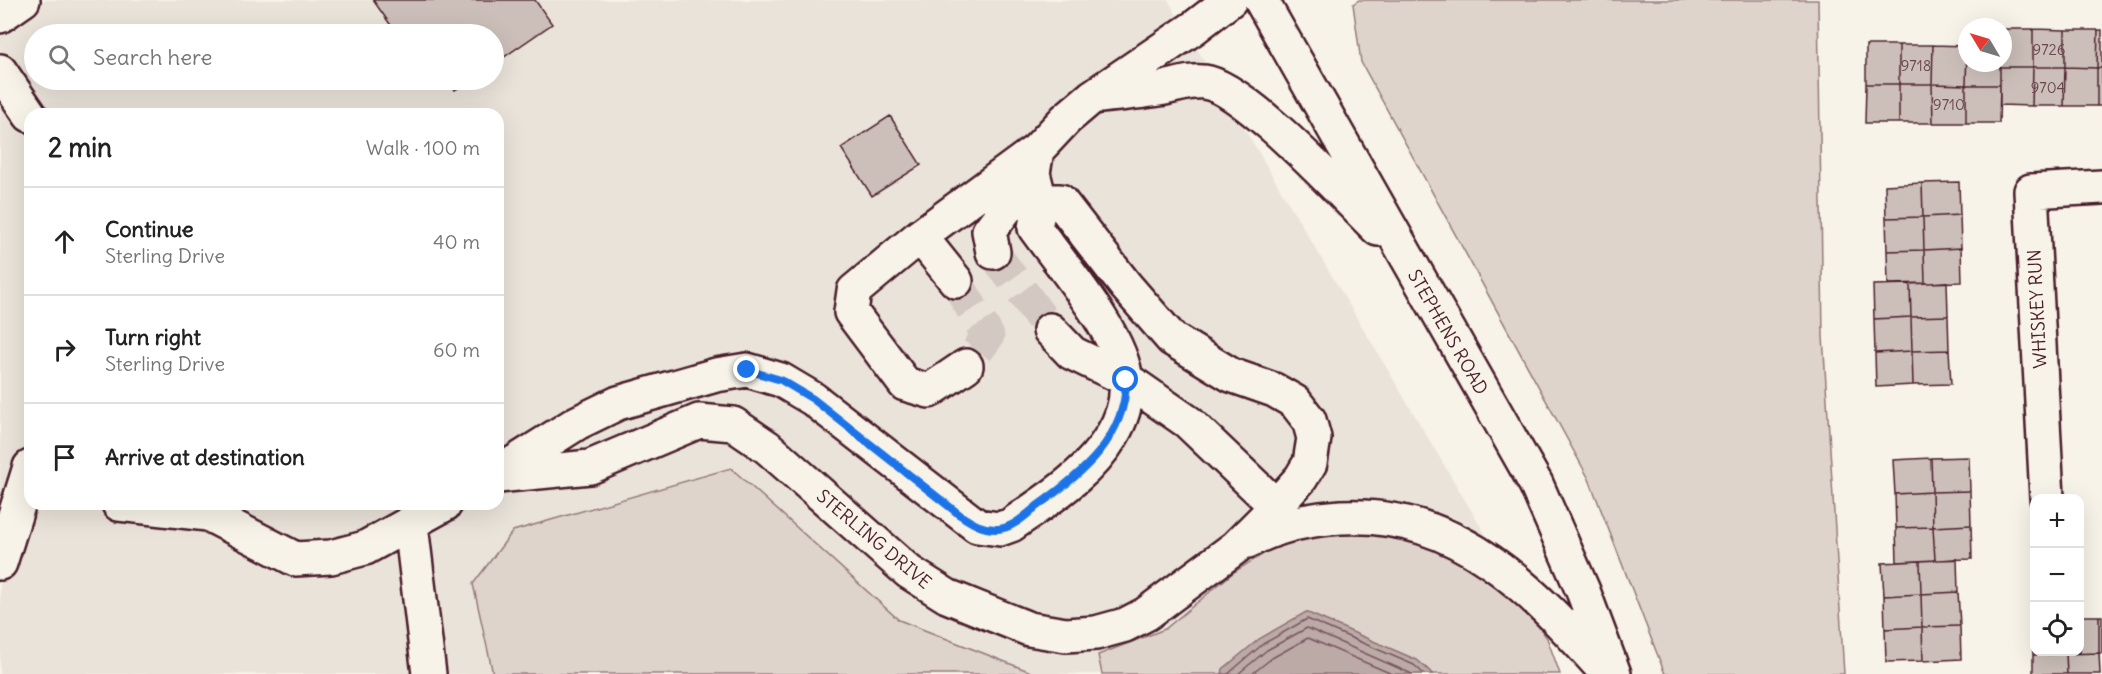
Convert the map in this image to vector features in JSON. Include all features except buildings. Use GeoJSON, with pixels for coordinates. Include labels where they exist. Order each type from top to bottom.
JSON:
{"type":"FeatureCollection","features":[{"type":"Feature","properties":{"kind":"street"},"geometry":{"type":"LineString","coordinates":[[0,16],[23,0]]}},
{"type":"Feature","properties":{"kind":"street"},"geometry":{"type":"LineString","coordinates":[[993,252],[989,231],[1037,175],[1066,119],[1092,97],[1186,34],[1230,0]]}},
{"type":"Feature","properties":{"kind":"street","name":"STEPHENS ROAD"},"geometry":{"type":"LineString","coordinates":[[1261,0],[1536,484],[1583,591],[1614,674]]}},
{"type":"Feature","properties":{"kind":"street"},"geometry":{"type":"LineString","coordinates":[[0,71],[25,108]]}},
{"type":"Feature","properties":{"kind":"street"},"geometry":{"type":"LineString","coordinates":[[1092,97],[1162,89],[1182,83],[1204,82],[1221,86],[1264,118],[1404,254]]}},
{"type":"Feature","properties":{"kind":"street"},"geometry":{"type":"LineString","coordinates":[[966,366],[929,391],[905,384],[851,312],[854,291],[920,236],[1037,175]]}},
{"type":"Feature","properties":{"kind":"street","name":"STERLING DRIVE"},"geometry":{"type":"LineString","coordinates":[[504,470],[577,423],[618,403],[716,375],[747,370],[781,380],[813,399],[977,526],[1000,529],[1011,525],[1074,479],[1104,447],[1123,414],[1126,380],[1121,361],[1102,322],[1035,228],[1037,175]]}},
{"type":"Feature","properties":{"kind":"street","name":"STERLING DRIVE"},"geometry":{"type":"LineString","coordinates":[[504,474],[590,468],[699,421],[733,424],[767,447],[928,586],[981,611],[1029,629],[1066,635],[1096,633],[1125,625],[1146,614],[1236,547],[1301,478],[1314,450],[1312,428],[1303,410],[1286,397],[1231,375],[1172,339],[1037,175]]}},
{"type":"Feature","properties":{"kind":"street","name":"WHISKEY RUN"},"geometry":{"type":"LineString","coordinates":[[2047,494],[2031,191],[2102,187]]}},
{"type":"Feature","properties":{"kind":"street"},"geometry":{"type":"LineString","coordinates":[[920,236],[956,281]]}},
{"type":"Feature","properties":{"kind":"street"},"geometry":{"type":"LineString","coordinates":[[1050,330],[1072,353],[1126,380],[1188,422],[1276,506]]}},
{"type":"Feature","properties":{"kind":"street"},"geometry":{"type":"LineString","coordinates":[[0,563],[21,486]]}},
{"type":"Feature","properties":{"kind":"street"},"geometry":{"type":"LineString","coordinates":[[172,510],[208,514],[295,559],[331,557],[365,548],[435,510]]}},
{"type":"Feature","properties":{"kind":"street"},"geometry":{"type":"LineString","coordinates":[[1236,547],[1274,530],[1333,518],[1398,520],[1440,532],[1470,548],[1523,586],[1564,625],[1608,674]]}},
{"type":"Feature","properties":{"kind":"street"},"geometry":{"type":"LineString","coordinates":[[411,525],[429,674]]}},
{"type":"Feature","properties":{"kind":"shaded area"},"geometry":{"type":"Polygon","coordinates":[[[0,0],[1168,0],[1547,638],[1516,596],[1234,572],[1165,629],[1099,655],[1102,674],[1036,674],[899,620],[731,468],[473,584],[493,674],[0,674],[0,0]]]}},
{"type":"Feature","properties":{"kind":"shaded area"},"geometry":{"type":"Polygon","coordinates":[[[1359,0],[1818,0],[1823,336],[1844,674],[1665,674],[1589,479],[1361,62],[1353,4],[1359,0]]]}},
{"type":"Feature","properties":{"kind":"shaded area"},"geometry":{"type":"Polygon","coordinates":[[[731,468],[899,620],[1036,674],[493,674],[473,584],[513,531],[731,468]]]}},
{"type":"Feature","properties":{"kind":"shaded area"},"geometry":{"type":"Polygon","coordinates":[[[1345,529],[1407,534],[1462,555],[1516,596],[1547,638],[1560,674],[1102,674],[1098,655],[1165,629],[1234,572],[1286,540],[1345,529]]]}},
{"type":"Feature","properties":{"kind":"water"},"geometry":{"type":"Polygon","coordinates":[[[1306,612],[1417,660],[1433,674],[1222,674],[1223,669],[1259,639],[1306,612]]]}},
{"type":"Feature","properties":{"kind":"tunnel"},"geometry":{"type":"LineString","coordinates":[[993,252],[1050,330]]}},
{"type":"Feature","properties":{"kind":"tunnel"},"geometry":{"type":"LineString","coordinates":[[956,281],[988,336],[966,366]]}},
{"type":"Feature","properties":{"kind":"route"},"geometry":{"type":"LineString","coordinates":[[747,370],[781,380],[813,399],[960,515],[977,526],[988,529],[1000,529],[1011,525],[1074,479],[1088,465],[1104,447],[1123,414],[1126,380]]}}]}
